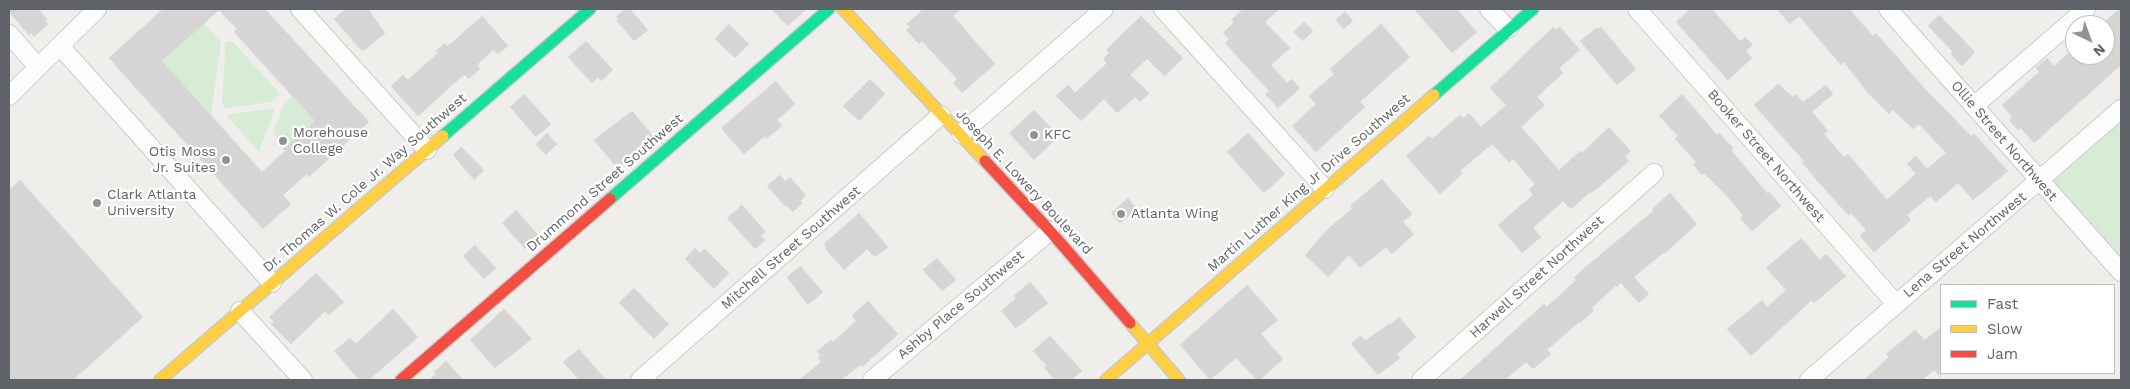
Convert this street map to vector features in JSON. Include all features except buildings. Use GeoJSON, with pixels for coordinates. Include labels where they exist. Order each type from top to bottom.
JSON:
{"type":"FeatureCollection","features":[{"type":"Feature","properties":{"kind":"street"},"geometry":{"type":"LineString","coordinates":[[9,96],[97,9]]}},
{"type":"Feature","properties":{"kind":"street"},"geometry":{"type":"LineString","coordinates":[[300,9],[427,150]]}},
{"type":"Feature","properties":{"kind":"street","name":"Drummond Street Southwest"},"geometry":{"type":"LineString","coordinates":[[401,380],[829,9]]}},
{"type":"Feature","properties":{"kind":"street","name":"Joseph E. Lowery Boulevard"},"geometry":{"type":"LineString","coordinates":[[843,9],[1050,231],[1179,380]]}},
{"type":"Feature","properties":{"kind":"street"},"geometry":{"type":"LineString","coordinates":[[961,134],[1104,9]]}},
{"type":"Feature","properties":{"kind":"street"},"geometry":{"type":"LineString","coordinates":[[1162,9],[1325,189]]}},
{"type":"Feature","properties":{"kind":"street"},"geometry":{"type":"LineString","coordinates":[[1490,9],[1508,29]]}},
{"type":"Feature","properties":{"kind":"street","name":"Martin Luther King Jr Drive Southwest"},"geometry":{"type":"LineString","coordinates":[[1106,380],[1533,9]]}},
{"type":"Feature","properties":{"kind":"street","name":"Booker Street Northwest"},"geometry":{"type":"LineString","coordinates":[[1637,9],[1896,304]]}},
{"type":"Feature","properties":{"kind":"street"},"geometry":{"type":"LineString","coordinates":[[1974,106],[2086,9]]}},
{"type":"Feature","properties":{"kind":"street","name":"Ollie Street Northwest"},"geometry":{"type":"LineString","coordinates":[[1891,10],[2121,272]]}},
{"type":"Feature","properties":{"kind":"street","name":"Dr. Thomas W. Cole Jr. Way Southwest"},"geometry":{"type":"LineString","coordinates":[[160,380],[427,150],[582,11]]}},
{"type":"Feature","properties":{"kind":"street"},"geometry":{"type":"LineString","coordinates":[[9,34],[38,67]]}},
{"type":"Feature","properties":{"kind":"street"},"geometry":{"type":"LineString","coordinates":[[60,46],[272,283]]}},
{"type":"Feature","properties":{"kind":"street","name":"Lena Street Northwest"},"geometry":{"type":"LineString","coordinates":[[1809,380],[2121,109]]}},
{"type":"Feature","properties":{"kind":"street","name":"Mitchell Street Southwest"},"geometry":{"type":"LineString","coordinates":[[640,380],[941,115]]}},
{"type":"Feature","properties":{"kind":"street","name":"Harwell Street Northwest"},"geometry":{"type":"LineString","coordinates":[[1421,380],[1654,173]]}},
{"type":"Feature","properties":{"kind":"street","name":"Ashby Place Southwest"},"geometry":{"type":"LineString","coordinates":[[872,380],[1050,231]]}},
{"type":"Feature","properties":{"kind":"street"},"geometry":{"type":"LineString","coordinates":[[240,311],[303,380]]}},
{"type":"Feature","properties":{"kind":"green space"},"geometry":{"type":"Polygon","coordinates":[[[203,23],[221,42],[211,116],[162,61],[203,23]]]}},
{"type":"Feature","properties":{"kind":"green space"},"geometry":{"type":"Polygon","coordinates":[[[226,42],[233,42],[280,94],[271,102],[226,108],[222,103],[226,42]]]}},
{"type":"Feature","properties":{"kind":"green space"},"geometry":{"type":"Polygon","coordinates":[[[293,96],[315,121],[286,146],[273,133],[283,106],[293,96]]]}},
{"type":"Feature","properties":{"kind":"green space"},"geometry":{"type":"Polygon","coordinates":[[[275,108],[259,152],[226,115],[275,108]]]}},
{"type":"Feature","properties":{"kind":"green space"},"geometry":{"type":"Polygon","coordinates":[[[2121,116],[2121,274],[2041,185],[2121,116]]]}},
{"type":"Feature","properties":{"kind":"traffic: fast"},"geometry":{"type":"LineString","coordinates":[[443,136],[590,9]]}},
{"type":"Feature","properties":{"kind":"traffic: fast"},"geometry":{"type":"LineString","coordinates":[[610,199],[829,9]]}},
{"type":"Feature","properties":{"kind":"traffic: fast"},"geometry":{"type":"LineString","coordinates":[[1434,95],[1533,9]]}},
{"type":"Feature","properties":{"kind":"traffic: slow"},"geometry":{"type":"LineString","coordinates":[[843,9],[985,161]]}},
{"type":"Feature","properties":{"kind":"traffic: slow"},"geometry":{"type":"LineString","coordinates":[[1106,380],[1434,95]]}},
{"type":"Feature","properties":{"kind":"traffic: slow"},"geometry":{"type":"LineString","coordinates":[[160,380],[443,136]]}},
{"type":"Feature","properties":{"kind":"traffic: slow"},"geometry":{"type":"LineString","coordinates":[[1130,323],[1179,380]]}},
{"type":"Feature","properties":{"kind":"traffic: jam"},"geometry":{"type":"LineString","coordinates":[[985,161],[1050,231],[1130,323]]}},
{"type":"Feature","properties":{"kind":"traffic: jam"},"geometry":{"type":"LineString","coordinates":[[401,380],[610,199]]}},
{"type":"Feature","properties":{"kind":"place","name":"KFC"},"geometry":{"type":"Point","coordinates":[1034,135]}},
{"type":"Feature","properties":{"kind":"place","name":"Morehouse College"},"geometry":{"type":"Point","coordinates":[283,141]}},
{"type":"Feature","properties":{"kind":"place","name":"Otis Moss Jr. Suites"},"geometry":{"type":"Point","coordinates":[226,160]}},
{"type":"Feature","properties":{"kind":"place","name":"Clark Atlanta University"},"geometry":{"type":"Point","coordinates":[97,203]}},
{"type":"Feature","properties":{"kind":"place","name":"Atlanta Wing"},"geometry":{"type":"Point","coordinates":[1121,214]}}]}
